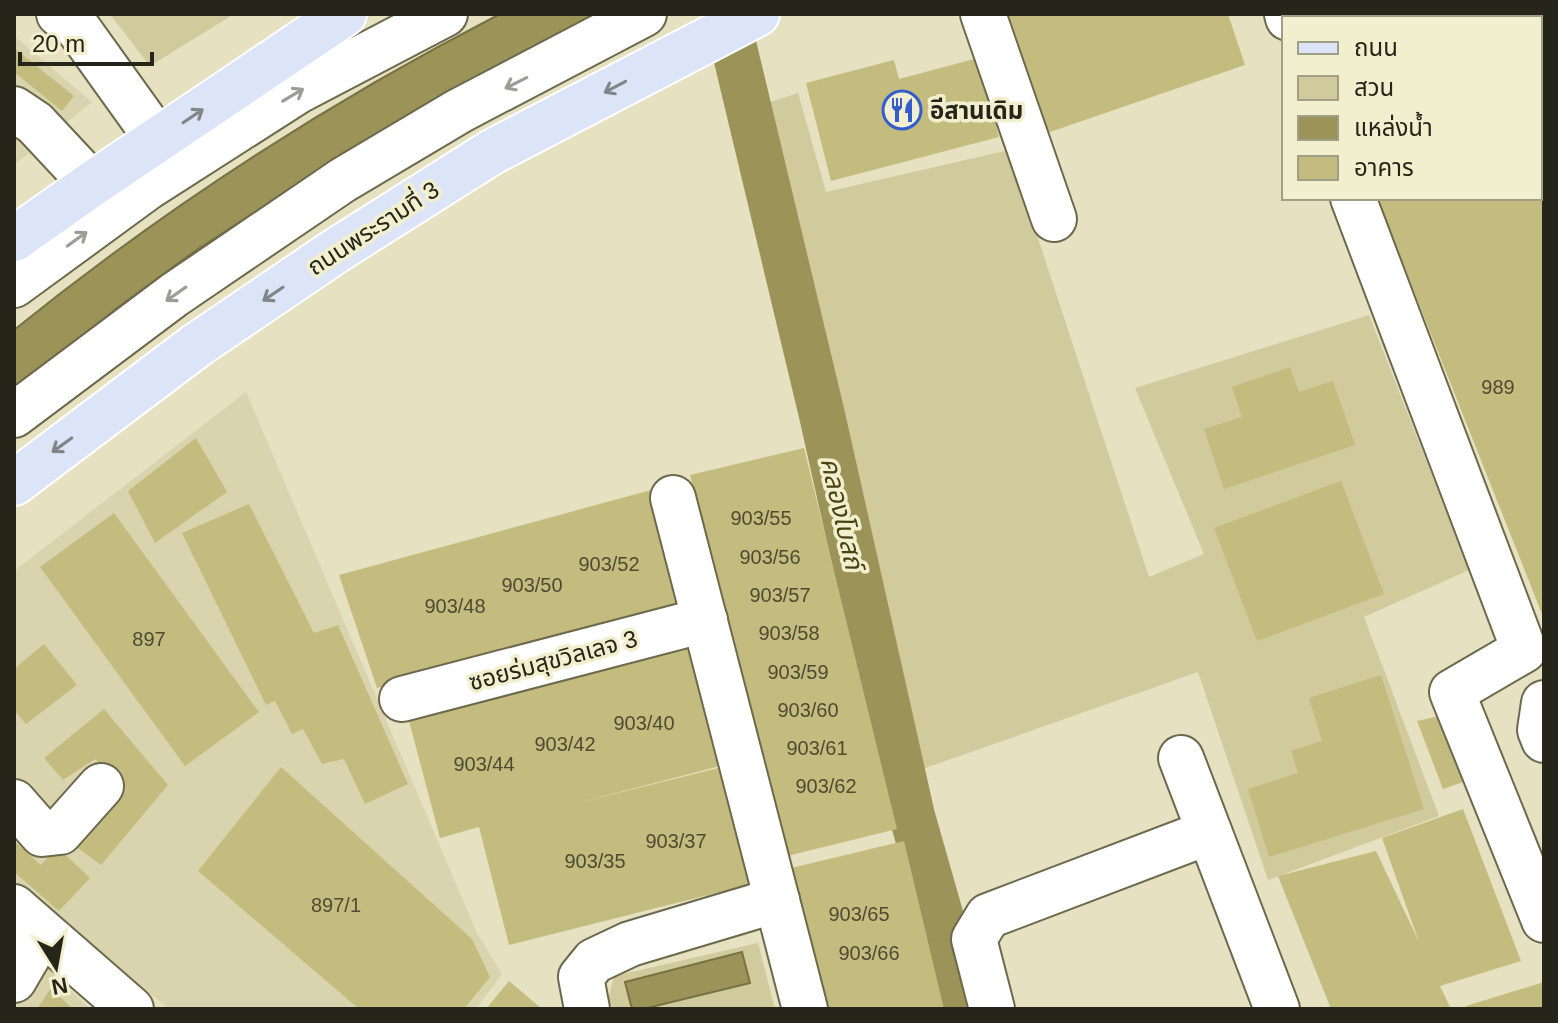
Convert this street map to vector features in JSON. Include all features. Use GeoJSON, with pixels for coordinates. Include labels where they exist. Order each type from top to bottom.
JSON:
{"type":"FeatureCollection","features":[{"type":"Feature","properties":{"kind":"main road"},"geometry":{"type":"LineString","coordinates":[[14,239],[344,14]]}},
{"type":"Feature","properties":{"kind":"main road","name":"ถนนพระรามที่ 3"},"geometry":{"type":"LineString","coordinates":[[14,483],[197,345],[337,250],[492,152],[757,14]]}},
{"type":"Feature","properties":{"kind":"street"},"geometry":{"type":"LineString","coordinates":[[59,14],[77,27],[158,140]]}},
{"type":"Feature","properties":{"kind":"street"},"geometry":{"type":"LineString","coordinates":[[14,285],[148,187],[298,91],[445,14]]}},
{"type":"Feature","properties":{"kind":"street"},"geometry":{"type":"LineString","coordinates":[[983,14],[1054,219]]}},
{"type":"Feature","properties":{"kind":"street"},"geometry":{"type":"LineString","coordinates":[[14,415],[174,295],[343,180],[459,111],[639,16]]}},
{"type":"Feature","properties":{"kind":"street"},"geometry":{"type":"LineString","coordinates":[[14,109],[35,123],[92,184]]}},
{"type":"Feature","properties":{"kind":"street"},"geometry":{"type":"LineString","coordinates":[[1354,200],[1524,650],[1452,692],[1544,920]]}},
{"type":"Feature","properties":{"kind":"street"},"geometry":{"type":"LineString","coordinates":[[673,498],[805,1009]]}},
{"type":"Feature","properties":{"kind":"street","name":"ซอยร่มสุขวิลเลจ 3"},"geometry":{"type":"LineString","coordinates":[[402,699],[705,620]]}},
{"type":"Feature","properties":{"kind":"street"},"geometry":{"type":"LineString","coordinates":[[1544,703],[1540,730],[1544,740]]}},
{"type":"Feature","properties":{"kind":"street"},"geometry":{"type":"LineString","coordinates":[[1181,758],[1277,1009]]}},
{"type":"Feature","properties":{"kind":"street"},"geometry":{"type":"LineString","coordinates":[[14,802],[42,834],[60,832],[101,786]]}},
{"type":"Feature","properties":{"kind":"street"},"geometry":{"type":"LineString","coordinates":[[992,1009],[974,939],[988,916],[1209,832]]}},
{"type":"Feature","properties":{"kind":"street"},"geometry":{"type":"LineString","coordinates":[[587,1009],[581,977],[594,961],[630,944],[777,900]]}},
{"type":"Feature","properties":{"kind":"street"},"geometry":{"type":"LineString","coordinates":[[14,980],[28,919],[131,1009]]}},
{"type":"Feature","properties":{"kind":"shaded area"},"geometry":{"type":"Polygon","coordinates":[[[14,36],[92,102],[14,165],[14,36]]]}},
{"type":"Feature","properties":{"kind":"shaded area"},"geometry":{"type":"Polygon","coordinates":[[[246,392],[477,933],[502,974],[476,1009],[169,1009],[14,881],[14,571],[246,392]]]}},
{"type":"Feature","properties":{"kind":"shaded area"},"geometry":{"type":"Polygon","coordinates":[[[14,936],[21,942],[90,1009],[14,1009],[14,936]]]}},
{"type":"Feature","properties":{"kind":"green space"},"geometry":{"type":"Polygon","coordinates":[[[110,14],[234,14],[150,66],[110,14]]]}},
{"type":"Feature","properties":{"kind":"green space"},"geometry":{"type":"Polygon","coordinates":[[[798,93],[826,192],[1009,150],[1149,577],[1204,554],[1135,388],[1369,315],[1469,570],[1364,617],[1439,816],[1268,880],[1198,672],[914,772],[768,103],[798,93]]]}},
{"type":"Feature","properties":{"kind":"green space"},"geometry":{"type":"Polygon","coordinates":[[[758,943],[775,1009],[614,1009],[608,1001],[614,976],[758,943]]]}},
{"type":"Feature","properties":{"kind":"water"},"geometry":{"type":"Polygon","coordinates":[[[500,14],[601,14],[326,166],[195,251],[117,308],[14,392],[14,330],[71,285],[249,160],[373,83],[500,14]]]}},
{"type":"Feature","properties":{"kind":"water"},"geometry":{"type":"Polygon","coordinates":[[[742,952],[750,983],[632,1009],[625,982],[742,952]]]}},
{"type":"Feature","properties":{"kind":"building"},"geometry":{"type":"Polygon","coordinates":[[[1004,14],[1228,14],[1245,65],[1044,134],[1004,14]]]}},
{"type":"Feature","properties":{"kind":"building"},"geometry":{"type":"Polygon","coordinates":[[[1305,14],[1484,16],[1306,16],[1305,14]]]}},
{"type":"Feature","properties":{"kind":"building"},"geometry":{"type":"Polygon","coordinates":[[[14,48],[74,96],[62,111],[14,72],[14,48]]]}},
{"type":"Feature","properties":{"kind":"building","name":"อีสานเดิม"},"geometry":{"type":"Polygon","coordinates":[[[978,58],[999,137],[831,181],[806,83],[894,60],[899,79],[978,58]]]}},
{"type":"Feature","properties":{"kind":"building"},"geometry":{"type":"Polygon","coordinates":[[[1542,158],[1544,162],[1544,619],[1378,200],[1542,200],[1542,158]]]}},
{"type":"Feature","properties":{"kind":"building"},"geometry":{"type":"Polygon","coordinates":[[[1290,367],[1299,392],[1333,381],[1355,445],[1224,489],[1204,429],[1242,417],[1232,387],[1290,367]]]}},
{"type":"Feature","properties":{"kind":"building"},"geometry":{"type":"Polygon","coordinates":[[[196,438],[227,492],[155,543],[128,491],[196,438]]]}},
{"type":"Feature","properties":{"kind":"building"},"geometry":{"type":"Polygon","coordinates":[[[804,448],[897,829],[783,857],[690,475],[804,448]]]}},
{"type":"Feature","properties":{"kind":"building"},"geometry":{"type":"Polygon","coordinates":[[[1341,481],[1384,594],[1257,641],[1214,528],[1341,481]]]}},
{"type":"Feature","properties":{"kind":"building"},"geometry":{"type":"Polygon","coordinates":[[[651,490],[682,606],[377,688],[339,575],[651,490]]]}},
{"type":"Feature","properties":{"kind":"building"},"geometry":{"type":"Polygon","coordinates":[[[249,504],[314,633],[338,625],[408,784],[365,804],[344,759],[322,764],[303,729],[292,734],[275,701],[266,705],[182,533],[249,504]]]}},
{"type":"Feature","properties":{"kind":"building"},"geometry":{"type":"Polygon","coordinates":[[[114,513],[259,712],[185,766],[40,567],[114,513]]]}},
{"type":"Feature","properties":{"kind":"building"},"geometry":{"type":"Polygon","coordinates":[[[44,644],[77,685],[26,724],[14,710],[14,669],[44,644]]]}},
{"type":"Feature","properties":{"kind":"building"},"geometry":{"type":"Polygon","coordinates":[[[689,649],[720,766],[574,804],[722,767],[752,884],[509,945],[479,827],[440,838],[409,721],[689,649]]]}},
{"type":"Feature","properties":{"kind":"building"},"geometry":{"type":"Polygon","coordinates":[[[1381,675],[1424,809],[1269,857],[1248,789],[1298,773],[1291,751],[1322,741],[1309,698],[1381,675]]]}},
{"type":"Feature","properties":{"kind":"building"},"geometry":{"type":"Polygon","coordinates":[[[104,709],[168,785],[101,865],[75,846],[98,823],[87,819],[123,787],[95,759],[63,780],[44,758],[104,709]]]}},
{"type":"Feature","properties":{"kind":"building"},"geometry":{"type":"Polygon","coordinates":[[[1448,714],[1472,779],[1443,789],[1417,721],[1448,714]]]}},
{"type":"Feature","properties":{"kind":"building"},"geometry":{"type":"Polygon","coordinates":[[[281,767],[472,939],[490,977],[464,1009],[359,1009],[198,871],[281,767]]]}},
{"type":"Feature","properties":{"kind":"building"},"geometry":{"type":"Polygon","coordinates":[[[1463,809],[1521,961],[1440,986],[1451,1009],[1331,1009],[1278,876],[1376,851],[1419,942],[1382,838],[1463,809]]]}},
{"type":"Feature","properties":{"kind":"building"},"geometry":{"type":"Polygon","coordinates":[[[14,841],[41,865],[57,847],[90,878],[59,911],[14,872],[14,841]]]}},
{"type":"Feature","properties":{"kind":"building"},"geometry":{"type":"Polygon","coordinates":[[[904,841],[944,1009],[820,1009],[787,869],[904,841]]]}},
{"type":"Feature","properties":{"kind":"building"},"geometry":{"type":"Polygon","coordinates":[[[509,981],[542,1009],[486,1009],[509,981]]]}},
{"type":"Feature","properties":{"kind":"building"},"geometry":{"type":"Polygon","coordinates":[[[1544,982],[1544,1009],[1467,1009],[1466,1006],[1544,982]]]}},
{"type":"Feature","properties":{"kind":"building"},"geometry":{"type":"Polygon","coordinates":[[[51,988],[73,1009],[37,1009],[51,988]]]}},
{"type":"Feature","properties":{"kind":"waterway","name":"คลองโบสถ์"},"geometry":{"type":"LineString","coordinates":[[726,14],[822,415],[912,816],[967,1009]]}},
{"type":"Feature","properties":{"kind":"place","name":"อีสานเดิม"},"geometry":{"type":"Point","coordinates":[902,110]}}]}
